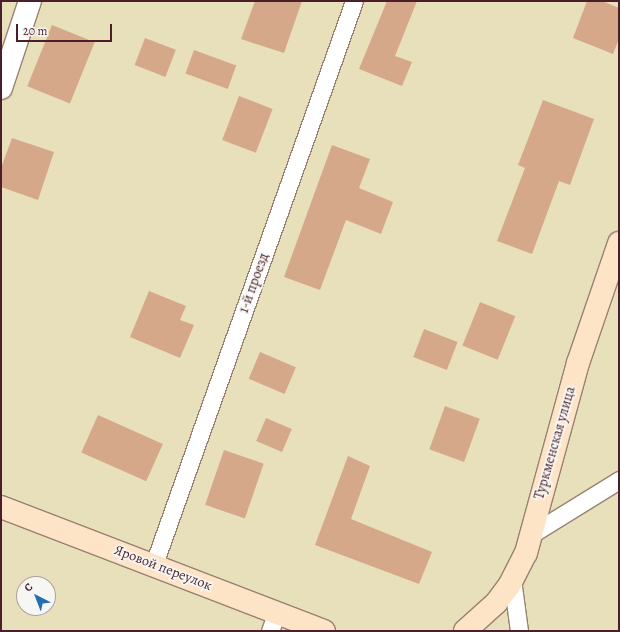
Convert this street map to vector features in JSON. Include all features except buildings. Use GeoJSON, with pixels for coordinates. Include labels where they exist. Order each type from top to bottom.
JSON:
{"type":"FeatureCollection","features":[{"type":"Feature","properties":{"kind":"main road","name":"Туркменская улица"},"geometry":{"type":"LineString","coordinates":[[466,630],[496,603],[512,579],[526,553],[578,363],[619,243]]}},
{"type":"Feature","properties":{"kind":"main road","name":"Яровой переулок"},"geometry":{"type":"LineString","coordinates":[[1,507],[154,564],[274,621],[324,631]]}},
{"type":"Feature","properties":{"kind":"street"},"geometry":{"type":"LineString","coordinates":[[1,88],[30,1]]}},
{"type":"Feature","properties":{"kind":"lane","name":"1-й проезд"},"geometry":{"type":"LineString","coordinates":[[154,564],[354,1]]}},
{"type":"Feature","properties":{"kind":"lane"},"geometry":{"type":"LineString","coordinates":[[530,535],[619,480]]}},
{"type":"Feature","properties":{"kind":"lane"},"geometry":{"type":"LineString","coordinates":[[512,579],[519,631]]}}]}
